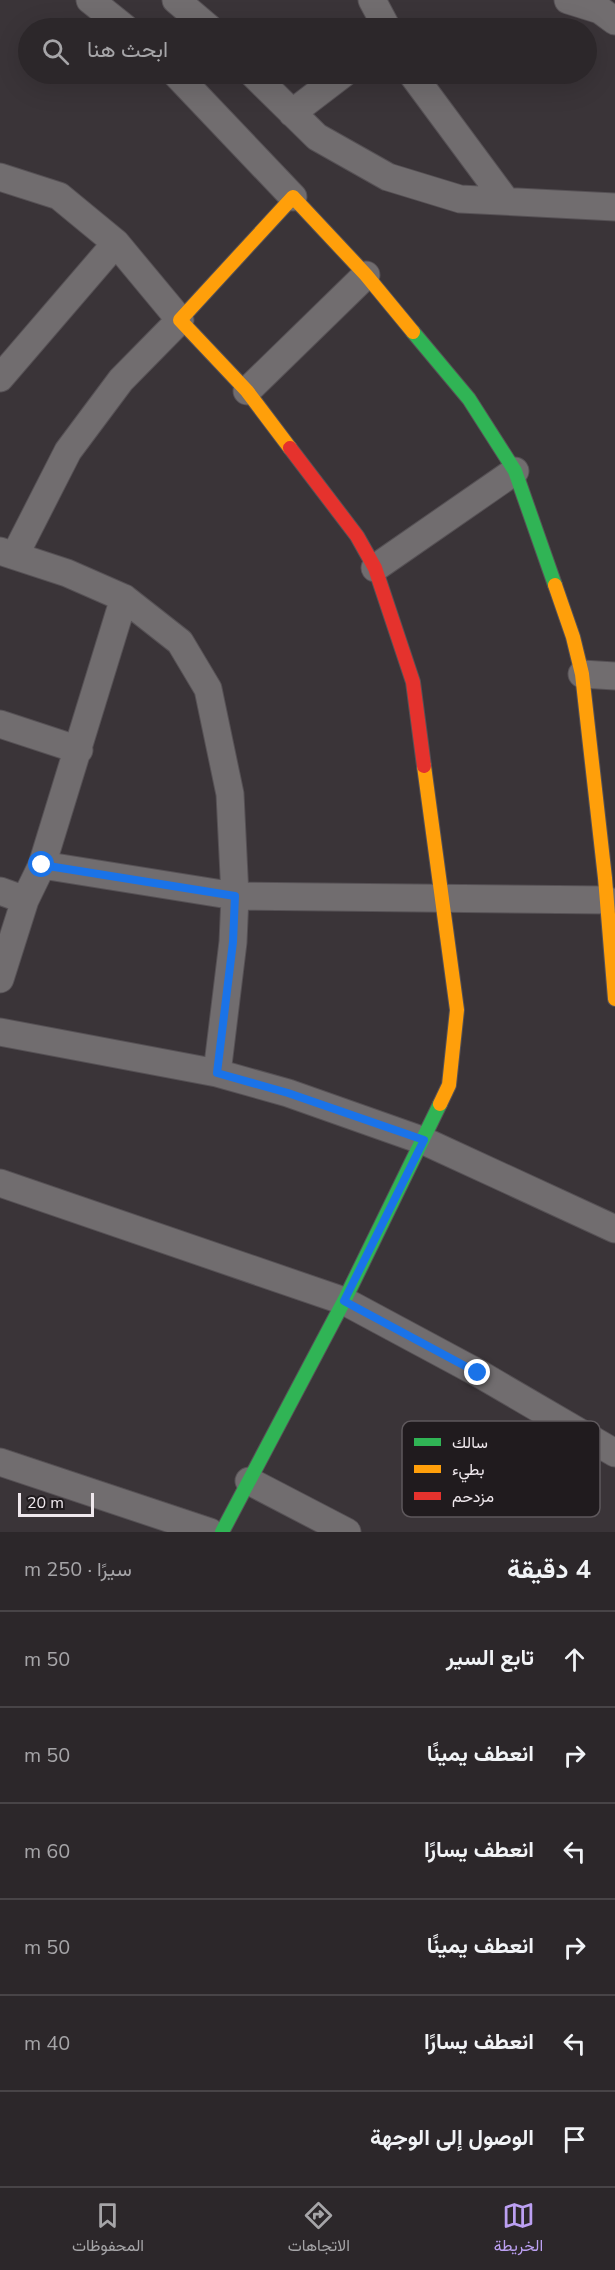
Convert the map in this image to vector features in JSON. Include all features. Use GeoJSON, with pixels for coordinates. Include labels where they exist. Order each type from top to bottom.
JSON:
{"type":"FeatureCollection","features":[{"type":"Feature","properties":{"kind":"street"},"geometry":{"type":"LineString","coordinates":[[90,0],[112,18]]}},
{"type":"Feature","properties":{"kind":"street"},"geometry":{"type":"LineString","coordinates":[[176,0],[197,18]]}},
{"type":"Feature","properties":{"kind":"street"},"geometry":{"type":"LineString","coordinates":[[372,0],[382,18]]}},
{"type":"Feature","properties":{"kind":"street"},"geometry":{"type":"LineString","coordinates":[[568,0],[600,10],[615,21]]}},
{"type":"Feature","properties":{"kind":"street"},"geometry":{"type":"LineString","coordinates":[[186,84],[366,275],[469,399],[515,471],[573,637],[582,674],[609,886],[615,999]]}},
{"type":"Feature","properties":{"kind":"street"},"geometry":{"type":"LineString","coordinates":[[264,84],[317,137],[388,177],[460,199],[615,207]]}},
{"type":"Feature","properties":{"kind":"street"},"geometry":{"type":"LineString","coordinates":[[292,112],[330,84]]}},
{"type":"Feature","properties":{"kind":"street"},"geometry":{"type":"LineString","coordinates":[[419,84],[506,201]]}},
{"type":"Feature","properties":{"kind":"street"},"geometry":{"type":"LineString","coordinates":[[0,177],[59,196],[116,243],[180,320],[247,391],[357,536],[375,568],[413,682],[456,1010],[449,1085],[344,1301],[222,1532]]}},
{"type":"Feature","properties":{"kind":"street"},"geometry":{"type":"LineString","coordinates":[[217,1073],[233,942],[235,896],[230,794],[208,689],[180,642],[124,597],[8,553],[68,450],[121,380],[180,320],[293,197]]}},
{"type":"Feature","properties":{"kind":"street"},"geometry":{"type":"LineString","coordinates":[[0,378],[116,243]]}},
{"type":"Feature","properties":{"kind":"street"},"geometry":{"type":"LineString","coordinates":[[247,391],[366,275]]}},
{"type":"Feature","properties":{"kind":"street"},"geometry":{"type":"LineString","coordinates":[[375,568],[515,471]]}},
{"type":"Feature","properties":{"kind":"street"},"geometry":{"type":"LineString","coordinates":[[0,979],[12,896],[42,865],[124,597]]}},
{"type":"Feature","properties":{"kind":"street"},"geometry":{"type":"LineString","coordinates":[[582,674],[615,676]]}},
{"type":"Feature","properties":{"kind":"street"},"geometry":{"type":"LineString","coordinates":[[0,724],[79,750]]}},
{"type":"Feature","properties":{"kind":"street"},"geometry":{"type":"LineString","coordinates":[[42,865],[235,896],[440,898],[609,886]]}},
{"type":"Feature","properties":{"kind":"street"},"geometry":{"type":"LineString","coordinates":[[0,1032],[217,1073],[288,1093],[424,1140],[615,1229]]}},
{"type":"Feature","properties":{"kind":"street"},"geometry":{"type":"LineString","coordinates":[[0,1183],[344,1301],[478,1373],[560,1421]]}},
{"type":"Feature","properties":{"kind":"street"},"geometry":{"type":"LineString","coordinates":[[600,1444],[615,1453]]}},
{"type":"Feature","properties":{"kind":"street"},"geometry":{"type":"LineString","coordinates":[[0,1462],[210,1532]]}},
{"type":"Feature","properties":{"kind":"street"},"geometry":{"type":"LineString","coordinates":[[249,1481],[347,1532]]}},
{"type":"Feature","properties":{"kind":"traffic: fast"},"geometry":{"type":"LineString","coordinates":[[413,332],[469,399],[515,471],[555,585]]}},
{"type":"Feature","properties":{"kind":"traffic: fast"},"geometry":{"type":"LineString","coordinates":[[222,1532],[344,1301],[440,1104]]}},
{"type":"Feature","properties":{"kind":"traffic: slow"},"geometry":{"type":"LineString","coordinates":[[290,448],[247,391],[180,320],[293,197],[366,275],[413,332]]}},
{"type":"Feature","properties":{"kind":"traffic: slow"},"geometry":{"type":"LineString","coordinates":[[555,585],[573,637],[582,674],[605,878],[615,999]]}},
{"type":"Feature","properties":{"kind":"traffic: slow"},"geometry":{"type":"LineString","coordinates":[[424,766],[457,1010],[449,1085],[440,1104]]}},
{"type":"Feature","properties":{"kind":"traffic: jam"},"geometry":{"type":"LineString","coordinates":[[290,448],[357,536],[375,568],[413,682],[424,766]]}},
{"type":"Feature","properties":{"kind":"route"},"geometry":{"type":"LineString","coordinates":[[42,865],[235,896],[233,942],[217,1073],[288,1093],[424,1140],[344,1301],[478,1373]]}}]}
